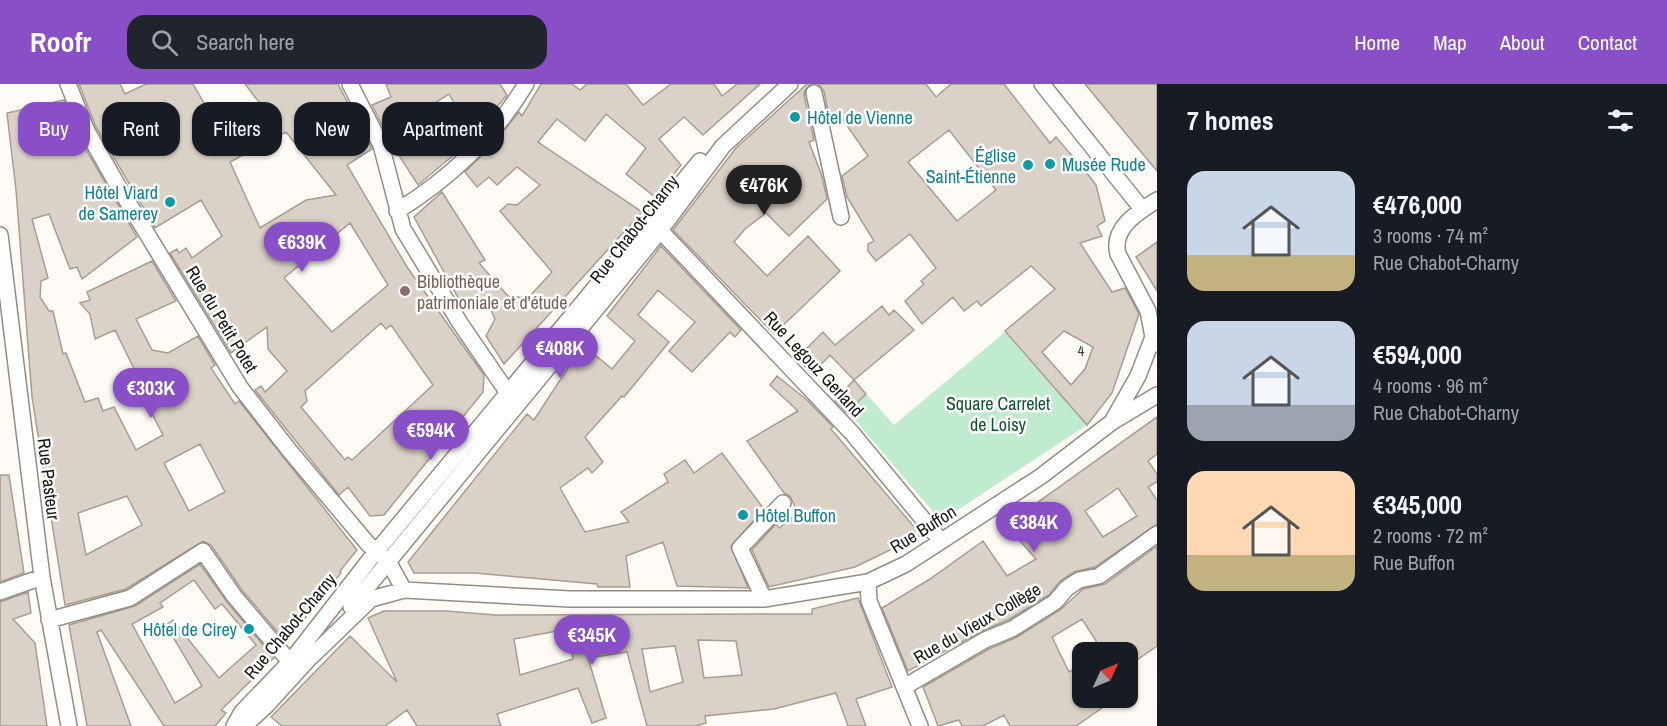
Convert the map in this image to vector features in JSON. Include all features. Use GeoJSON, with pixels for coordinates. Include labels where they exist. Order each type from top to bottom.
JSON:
{"type":"FeatureCollection","features":[{"type":"Feature","properties":{"kind":"street","name":"Rue du Petit Potet"},"geometry":{"type":"LineString","coordinates":[[68,84],[87,131],[118,186],[240,387],[289,450],[382,556]]}},
{"type":"Feature","properties":{"kind":"street"},"geometry":{"type":"LineString","coordinates":[[350,84],[381,145],[396,211],[403,230],[516,406]]}},
{"type":"Feature","properties":{"kind":"street"},"geometry":{"type":"LineString","coordinates":[[396,211],[438,182],[478,146],[526,84]]}},
{"type":"Feature","properties":{"kind":"street","name":"Rue Chabot-Charny"},"geometry":{"type":"LineString","coordinates":[[244,726],[267,705],[311,657],[313,644],[320,631],[373,566],[516,406],[719,138],[776,84]]}},
{"type":"Feature","properties":{"kind":"street","name":"Rue Chabot-Charny"},"geometry":{"type":"LineString","coordinates":[[234,726],[242,712],[285,659],[382,556],[507,392],[723,146],[790,84]]}},
{"type":"Feature","properties":{"kind":"street"},"geometry":{"type":"LineString","coordinates":[[1042,84],[1142,209]]}},
{"type":"Feature","properties":{"kind":"street"},"geometry":{"type":"LineString","coordinates":[[814,93],[842,217]]}},
{"type":"Feature","properties":{"kind":"street"},"geometry":{"type":"LineString","coordinates":[[1155,340],[1148,311],[1117,249],[1120,231],[1157,192]]}},
{"type":"Feature","properties":{"kind":"street"},"geometry":{"type":"LineString","coordinates":[[1142,209],[1157,200]]}},
{"type":"Feature","properties":{"kind":"street","name":"Rue Legouz Gerland"},"geometry":{"type":"LineString","coordinates":[[655,225],[852,433],[941,541]]}},
{"type":"Feature","properties":{"kind":"street","name":"Rue Pasteur"},"geometry":{"type":"LineString","coordinates":[[0,235],[4,300],[42,577],[57,619],[69,726]]}},
{"type":"Feature","properties":{"kind":"street","name":"Rue Buffon"},"geometry":{"type":"LineString","coordinates":[[1112,422],[1155,340]]}},
{"type":"Feature","properties":{"kind":"street","name":"Rue Buffon"},"geometry":{"type":"LineString","coordinates":[[311,657],[371,599],[404,590],[570,599],[764,599],[868,582],[906,564],[1040,477],[1112,422],[1157,395]]}},
{"type":"Feature","properties":{"kind":"street"},"geometry":{"type":"LineString","coordinates":[[764,599],[740,548],[783,503]]}},
{"type":"Feature","properties":{"kind":"street","name":"Rue du Vieux Collège"},"geometry":{"type":"LineString","coordinates":[[904,687],[985,640],[1029,618],[1055,602],[1067,588],[1079,580],[1098,576],[1157,534]]}},
{"type":"Feature","properties":{"kind":"street"},"geometry":{"type":"LineString","coordinates":[[57,619],[130,598],[203,551],[234,596],[285,659]]}},
{"type":"Feature","properties":{"kind":"street"},"geometry":{"type":"LineString","coordinates":[[382,556],[404,590]]}},
{"type":"Feature","properties":{"kind":"street"},"geometry":{"type":"LineString","coordinates":[[0,592],[42,577]]}},
{"type":"Feature","properties":{"kind":"street"},"geometry":{"type":"LineString","coordinates":[[868,582],[869,601],[920,726]]}},
{"type":"Feature","properties":{"kind":"green space","name":"Square Carrelet de Loisy"},"geometry":{"type":"Polygon","coordinates":[[[1005,332],[1087,425],[941,521],[837,399],[854,380],[894,425],[1005,332]]]}},
{"type":"Feature","properties":{"kind":"building"},"geometry":{"type":"Polygon","coordinates":[[[79,84],[120,84],[125,94],[146,84],[193,84],[203,102],[192,102],[192,156],[241,156],[230,162],[260,228],[306,200],[336,195],[305,156],[361,156],[347,165],[407,267],[484,375],[483,392],[384,515],[370,516],[348,487],[339,495],[255,390],[261,386],[265,392],[287,371],[268,349],[267,327],[231,353],[170,253],[177,249],[179,253],[186,248],[192,258],[222,236],[201,200],[155,228],[113,156],[180,156],[180,102],[102,102],[102,137],[90,112],[90,102],[86,102],[79,84]],[[350,223],[284,278],[332,332],[388,285],[350,223]],[[381,323],[305,391],[307,401],[301,407],[345,460],[348,457],[352,460],[433,385],[391,325],[386,329],[381,323]]]}},
{"type":"Feature","properties":{"kind":"building"},"geometry":{"type":"Polygon","coordinates":[[[245,84],[338,84],[347,102],[294,102],[294,142],[286,132],[282,134],[282,102],[259,102],[245,84]]]}},
{"type":"Feature","properties":{"kind":"building"},"geometry":{"type":"Polygon","coordinates":[[[386,84],[500,84],[507,95],[501,102],[453,102],[449,94],[436,102],[382,102],[382,125],[372,105],[391,97],[386,84]]]}},
{"type":"Feature","properties":{"kind":"building"},"geometry":{"type":"Polygon","coordinates":[[[541,84],[572,84],[580,90],[587,84],[626,84],[643,105],[671,84],[714,84],[722,96],[737,84],[760,84],[703,135],[684,117],[659,139],[681,165],[655,197],[626,174],[646,148],[606,114],[585,141],[557,119],[538,142],[642,212],[504,364],[486,336],[495,319],[489,306],[479,295],[462,305],[414,217],[442,192],[485,260],[479,263],[508,296],[528,298],[552,272],[500,211],[508,204],[517,205],[540,185],[517,167],[497,185],[489,177],[477,187],[465,172],[481,156],[504,156],[504,130],[519,112],[522,116],[541,84]]]}},
{"type":"Feature","properties":{"kind":"building"},"geometry":{"type":"Polygon","coordinates":[[[807,84],[811,84],[805,90],[804,95],[814,140],[809,142],[822,176],[827,199],[789,236],[766,213],[745,229],[734,242],[767,276],[808,236],[840,271],[774,334],[673,230],[736,148],[807,84]]]}},
{"type":"Feature","properties":{"kind":"building"},"geometry":{"type":"Polygon","coordinates":[[[818,84],[926,84],[936,97],[951,84],[1004,84],[1050,143],[1056,137],[1090,177],[1096,185],[1105,221],[1097,226],[1102,236],[1080,243],[1112,292],[1125,288],[1139,314],[1112,393],[1087,425],[1005,331],[1055,289],[1031,266],[981,306],[977,301],[964,311],[953,297],[922,324],[905,301],[924,284],[921,281],[936,268],[910,234],[876,261],[868,251],[868,244],[874,241],[847,197],[842,176],[868,156],[842,118],[830,122],[824,91],[818,84]],[[949,130],[908,162],[957,221],[996,190],[949,130]],[[1064,331],[1042,352],[1071,385],[1085,369],[1093,347],[1064,331]]]}},
{"type":"Feature","properties":{"kind":"building"},"geometry":{"type":"Polygon","coordinates":[[[1085,84],[1157,84],[1157,171],[1132,141],[1085,84]]]}},
{"type":"Feature","properties":{"kind":"building"},"geometry":{"type":"Polygon","coordinates":[[[18,110],[18,156],[90,156],[137,237],[82,279],[77,267],[70,269],[49,214],[32,219],[48,278],[41,281],[40,297],[49,311],[53,311],[63,354],[66,353],[85,402],[98,398],[103,411],[114,407],[136,450],[163,435],[115,330],[95,339],[90,314],[80,303],[90,300],[87,292],[152,261],[176,301],[136,319],[152,350],[168,353],[198,336],[215,365],[211,368],[235,404],[239,401],[357,550],[286,642],[242,590],[211,545],[203,541],[126,589],[65,605],[32,397],[16,190],[7,113],[18,110]],[[200,444],[164,463],[189,511],[225,492],[200,444]],[[127,496],[78,513],[86,555],[142,525],[127,496]]]}},
{"type":"Feature","properties":{"kind":"building"},"geometry":{"type":"Polygon","coordinates":[[[399,156],[452,156],[418,185],[399,156]]]}},
{"type":"Feature","properties":{"kind":"building"},"geometry":{"type":"Polygon","coordinates":[[[1157,242],[1157,291],[1136,257],[1157,242]]]}},
{"type":"Feature","properties":{"kind":"building"},"geometry":{"type":"Polygon","coordinates":[[[661,246],[741,330],[735,337],[730,332],[692,372],[669,351],[695,322],[658,290],[638,315],[669,342],[624,397],[622,396],[585,437],[603,462],[592,473],[588,468],[560,488],[585,532],[629,522],[621,512],[668,482],[664,474],[685,460],[694,473],[722,453],[764,509],[731,546],[748,588],[677,586],[663,542],[626,556],[630,587],[598,587],[597,584],[475,573],[414,573],[408,562],[527,414],[534,420],[583,345],[612,369],[635,341],[607,316],[661,246]]]}},
{"type":"Feature","properties":{"kind":"building"},"geometry":{"type":"Polygon","coordinates":[[[882,306],[889,315],[894,310],[914,330],[854,380],[830,355],[812,374],[797,358],[823,332],[835,345],[882,306]]]}},
{"type":"Feature","properties":{"kind":"building"},"geometry":{"type":"Polygon","coordinates":[[[777,376],[807,400],[833,427],[831,429],[921,535],[855,567],[769,587],[752,550],[776,524],[779,528],[798,513],[790,496],[784,493],[747,441],[798,411],[770,385],[777,376]]]}},
{"type":"Feature","properties":{"kind":"building"},"geometry":{"type":"Polygon","coordinates":[[[854,380],[866,394],[847,413],[835,401],[854,380]]]}},
{"type":"Feature","properties":{"kind":"building"},"geometry":{"type":"Polygon","coordinates":[[[1157,417],[1157,454],[1148,461],[1157,474],[1157,482],[1148,487],[1157,500],[1157,524],[1095,567],[1074,572],[1060,581],[1049,595],[1008,620],[980,632],[908,671],[882,608],[930,579],[983,541],[1007,576],[1036,559],[1006,525],[1157,417]],[[1118,488],[1085,511],[1103,537],[1137,516],[1118,488]]]}},
{"type":"Feature","properties":{"kind":"building"},"geometry":{"type":"Polygon","coordinates":[[[0,475],[9,475],[24,573],[0,582],[0,475]]]}},
{"type":"Feature","properties":{"kind":"building"},"geometry":{"type":"Polygon","coordinates":[[[1157,546],[1157,646],[1138,659],[1138,642],[1097,642],[1082,619],[1052,637],[1069,672],[1072,670],[1072,708],[1102,708],[1076,726],[1010,726],[1004,715],[983,726],[962,726],[959,720],[938,726],[923,687],[989,649],[1017,637],[1060,610],[1083,589],[1105,584],[1157,546]]]}},
{"type":"Feature","properties":{"kind":"building"},"geometry":{"type":"Polygon","coordinates":[[[200,564],[227,602],[274,658],[221,710],[226,713],[215,726],[164,726],[101,630],[97,632],[131,726],[87,726],[69,625],[135,606],[200,564]],[[194,580],[160,603],[163,607],[132,624],[175,703],[202,686],[166,625],[173,620],[219,678],[256,645],[222,604],[215,609],[194,580]]]}},
{"type":"Feature","properties":{"kind":"building"},"geometry":{"type":"Polygon","coordinates":[[[28,592],[31,613],[13,619],[35,643],[47,726],[0,726],[0,602],[28,592]]]}},
{"type":"Feature","properties":{"kind":"building"},"geometry":{"type":"Polygon","coordinates":[[[858,598],[892,687],[856,699],[866,726],[848,726],[836,693],[774,709],[705,716],[706,723],[696,726],[647,726],[627,652],[588,658],[606,718],[592,723],[578,688],[497,714],[501,726],[417,726],[407,710],[385,726],[282,726],[271,717],[350,636],[397,682],[368,618],[384,611],[446,611],[496,615],[812,614],[812,609],[858,598]],[[568,629],[514,639],[520,675],[573,659],[568,629]],[[698,640],[704,678],[742,675],[736,641],[698,640]],[[675,646],[642,649],[650,692],[683,682],[675,646]]]}},
{"type":"Feature","properties":{"kind":"place","name":"Hôtel de Vienne"},"geometry":{"type":"Point","coordinates":[795,117]}},
{"type":"Feature","properties":{"kind":"place","name":"Musée Rude"},"geometry":{"type":"Point","coordinates":[1050,164]}},
{"type":"Feature","properties":{"kind":"place","name":"Église Saint-Étienne"},"geometry":{"type":"Point","coordinates":[1028,165]}},
{"type":"Feature","properties":{"kind":"place","name":"Hôtel Viard de Samerey"},"geometry":{"type":"Point","coordinates":[170,202]}},
{"type":"Feature","properties":{"kind":"place","name":"Bibliothèque patrimoniale et d'étude"},"geometry":{"type":"Point","coordinates":[405,291]}},
{"type":"Feature","properties":{"kind":"place","name":"Hôtel Buffon"},"geometry":{"type":"Point","coordinates":[743,515]}},
{"type":"Feature","properties":{"kind":"place","name":"Hôtel de Cirey"},"geometry":{"type":"Point","coordinates":[249,629]}}]}
